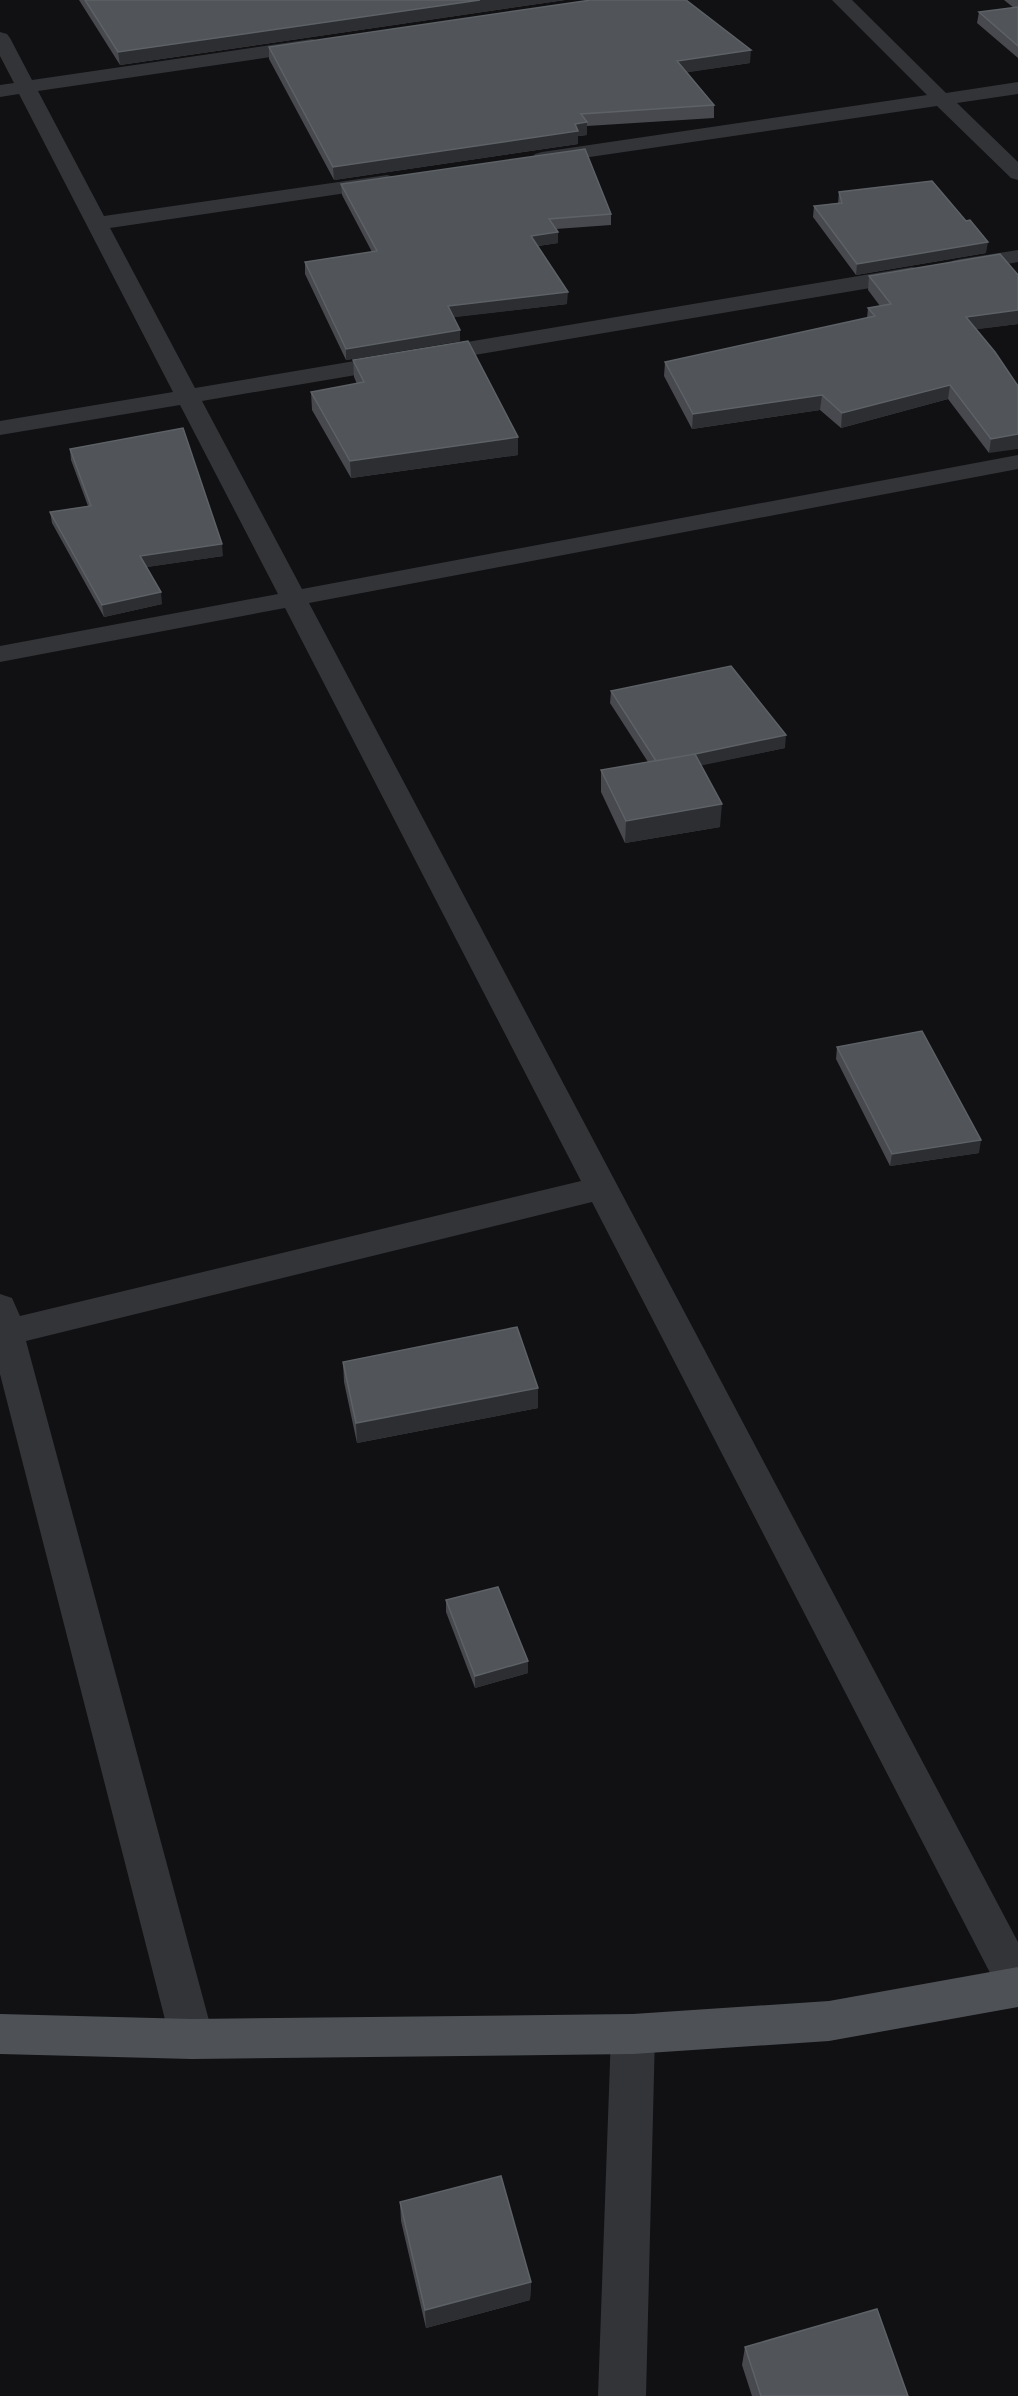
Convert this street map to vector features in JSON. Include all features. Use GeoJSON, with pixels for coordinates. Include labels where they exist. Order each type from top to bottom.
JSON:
{"type":"FeatureCollection","features":[{"type":"Feature","properties":{"kind":"main road"},"geometry":{"type":"LineString","coordinates":[[0,2034],[192,2039],[633,2034],[829,2021],[1018,1985]]}},
{"type":"Feature","properties":{"kind":"street"},"geometry":{"type":"LineString","coordinates":[[841,0],[1018,174]]}},
{"type":"Feature","properties":{"kind":"street"},"geometry":{"type":"LineString","coordinates":[[0,38],[13,89],[97,223],[1018,1985]]}},
{"type":"Feature","properties":{"kind":"street"},"geometry":{"type":"LineString","coordinates":[[13,89],[328,43]]}},
{"type":"Feature","properties":{"kind":"street"},"geometry":{"type":"LineString","coordinates":[[520,162],[1018,88]]}},
{"type":"Feature","properties":{"kind":"street"},"geometry":{"type":"LineString","coordinates":[[97,223],[403,179]]}},
{"type":"Feature","properties":{"kind":"street"},"geometry":{"type":"LineString","coordinates":[[0,428],[1018,256]]}},
{"type":"Feature","properties":{"kind":"street"},"geometry":{"type":"LineString","coordinates":[[0,654],[1018,462]]}},
{"type":"Feature","properties":{"kind":"street"},"geometry":{"type":"LineString","coordinates":[[192,2039],[2,1324],[602,1188]]}},
{"type":"Feature","properties":{"kind":"street"},"geometry":{"type":"LineString","coordinates":[[622,2396],[633,2034]]}},
{"type":"Feature","properties":{"kind":"building"},"geometry":{"type":"Polygon","coordinates":[[[85,0],[480,0],[118,52],[85,0]]]}},
{"type":"Feature","properties":{"kind":"building"},"geometry":{"type":"Polygon","coordinates":[[[591,0],[686,0],[751,50],[677,61],[714,105],[581,114],[587,122],[575,124],[578,131],[333,167],[269,47],[591,0]]]}},
{"type":"Feature","properties":{"kind":"building"},"geometry":{"type":"Polygon","coordinates":[[[1018,7],[1018,46],[979,12],[1018,7]]]}},
{"type":"Feature","properties":{"kind":"building"},"geometry":{"type":"Polygon","coordinates":[[[585,149],[611,214],[549,219],[558,232],[531,236],[568,292],[448,306],[460,330],[346,349],[305,262],[377,251],[341,184],[585,149]]]}},
{"type":"Feature","properties":{"kind":"building"},"geometry":{"type":"Polygon","coordinates":[[[932,181],[966,221],[970,220],[988,242],[857,264],[814,206],[842,203],[839,192],[932,181]]]}},
{"type":"Feature","properties":{"kind":"building"},"geometry":{"type":"Polygon","coordinates":[[[1000,254],[1018,275],[1018,310],[966,317],[995,352],[1018,386],[1018,434],[991,439],[950,385],[842,413],[822,395],[693,414],[665,362],[875,316],[868,308],[891,304],[869,276],[1000,254]]]}},
{"type":"Feature","properties":{"kind":"building"},"geometry":{"type":"Polygon","coordinates":[[[468,341],[518,437],[350,461],[311,392],[364,382],[353,360],[468,341]]]}},
{"type":"Feature","properties":{"kind":"building"},"geometry":{"type":"Polygon","coordinates":[[[183,428],[222,544],[140,556],[161,592],[102,605],[50,512],[91,506],[70,449],[183,428]]]}},
{"type":"Feature","properties":{"kind":"building"},"geometry":{"type":"Polygon","coordinates":[[[731,666],[786,735],[656,761],[611,691],[731,666]]]}},
{"type":"Feature","properties":{"kind":"building"},"geometry":{"type":"Polygon","coordinates":[[[695,754],[722,804],[626,821],[601,770],[695,754]]]}},
{"type":"Feature","properties":{"kind":"building"},"geometry":{"type":"Polygon","coordinates":[[[922,1031],[981,1140],[892,1154],[837,1047],[922,1031]]]}},
{"type":"Feature","properties":{"kind":"building"},"geometry":{"type":"Polygon","coordinates":[[[517,1327],[538,1388],[356,1423],[343,1362],[517,1327]]]}},
{"type":"Feature","properties":{"kind":"building"},"geometry":{"type":"Polygon","coordinates":[[[498,1587],[528,1661],[475,1676],[446,1600],[498,1587]]]}},
{"type":"Feature","properties":{"kind":"building"},"geometry":{"type":"Polygon","coordinates":[[[501,2176],[531,2282],[425,2310],[400,2202],[501,2176]]]}},
{"type":"Feature","properties":{"kind":"building"},"geometry":{"type":"Polygon","coordinates":[[[877,2309],[908,2396],[761,2396],[745,2347],[877,2309]]]}}]}
